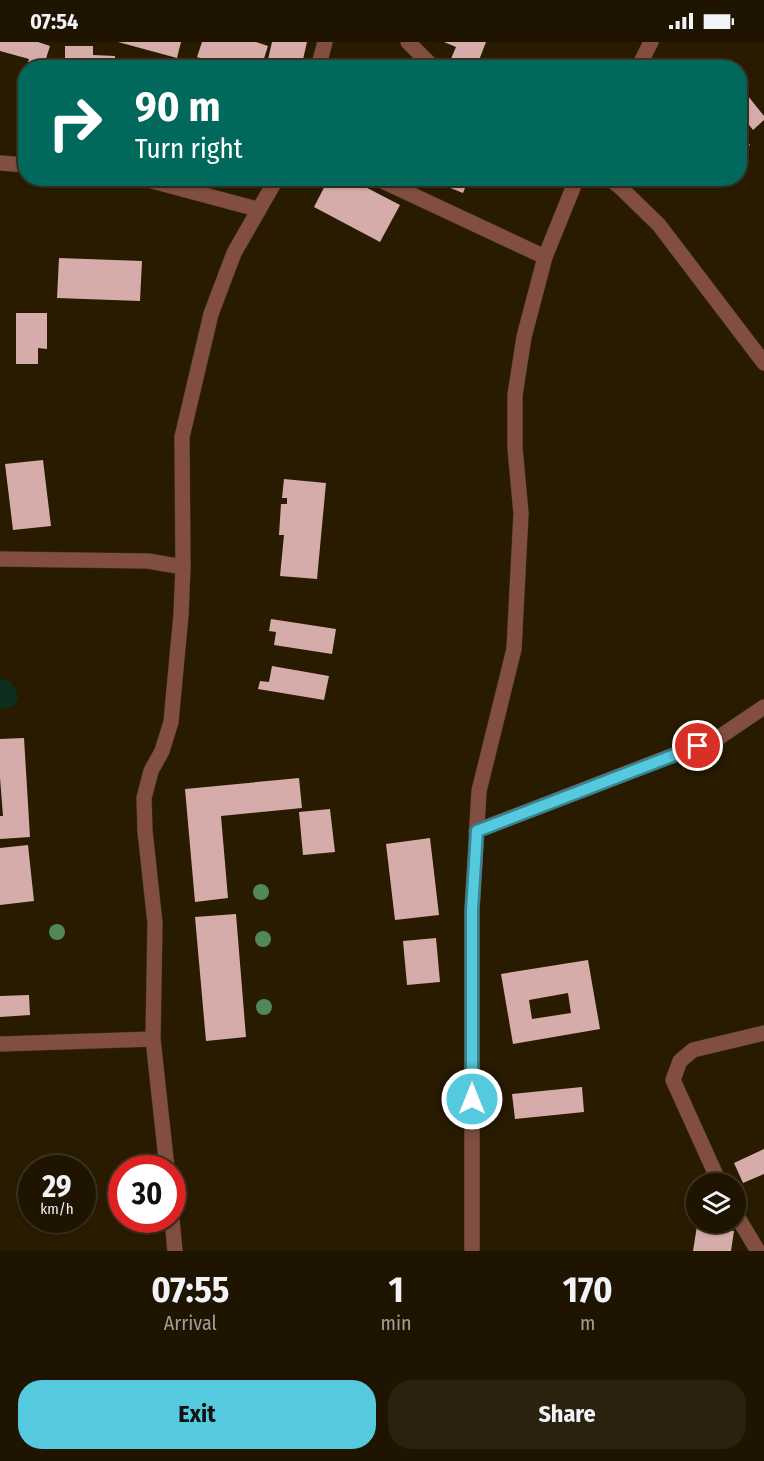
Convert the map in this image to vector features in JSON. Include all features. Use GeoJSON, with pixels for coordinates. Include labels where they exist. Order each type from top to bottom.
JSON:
{"type":"FeatureCollection","features":[{"type":"Feature","properties":{"kind":"street"},"geometry":{"type":"LineString","coordinates":[[320,60],[326,42]]}},
{"type":"Feature","properties":{"kind":"street"},"geometry":{"type":"LineString","coordinates":[[408,42],[426,60]]}},
{"type":"Feature","properties":{"kind":"street"},"geometry":{"type":"LineString","coordinates":[[642,60],[651,42]]}},
{"type":"Feature","properties":{"kind":"street"},"geometry":{"type":"LineString","coordinates":[[0,164],[18,165]]}},
{"type":"Feature","properties":{"kind":"street"},"geometry":{"type":"LineString","coordinates":[[171,186],[257,209]]}},
{"type":"Feature","properties":{"kind":"street"},"geometry":{"type":"LineString","coordinates":[[166,1155],[153,1039],[155,923],[145,831],[144,798],[151,771],[162,751],[171,722],[183,567],[182,437],[211,314],[234,253],[272,186]]}},
{"type":"Feature","properties":{"kind":"street"},"geometry":{"type":"LineString","coordinates":[[393,186],[545,257]]}},
{"type":"Feature","properties":{"kind":"street"},"geometry":{"type":"LineString","coordinates":[[472,1251],[472,910],[479,791],[514,648],[521,513],[515,448],[515,395],[524,337],[545,257],[574,186]]}},
{"type":"Feature","properties":{"kind":"street"},"geometry":{"type":"LineString","coordinates":[[619,186],[659,225],[764,363]]}},
{"type":"Feature","properties":{"kind":"street"},"geometry":{"type":"LineString","coordinates":[[0,559],[147,561],[183,567]]}},
{"type":"Feature","properties":{"kind":"street"},"geometry":{"type":"LineString","coordinates":[[477,831],[718,738],[764,707]]}},
{"type":"Feature","properties":{"kind":"street"},"geometry":{"type":"LineString","coordinates":[[715,1173],[673,1080],[680,1061],[693,1050],[764,1033]]}},
{"type":"Feature","properties":{"kind":"street"},"geometry":{"type":"LineString","coordinates":[[0,1044],[153,1039]]}},
{"type":"Feature","properties":{"kind":"street"},"geometry":{"type":"LineString","coordinates":[[746,1231],[758,1251]]}},
{"type":"Feature","properties":{"kind":"street"},"geometry":{"type":"LineString","coordinates":[[174,1233],[176,1251]]}},
{"type":"Feature","properties":{"kind":"green space"},"geometry":{"type":"Polygon","coordinates":[[[0,679],[10,682],[15,688],[18,699],[13,707],[0,708],[0,679]]]}},
{"type":"Feature","properties":{"kind":"building"},"geometry":{"type":"Polygon","coordinates":[[[0,42],[38,42],[50,46],[46,60],[29,60],[0,51],[0,42]]]}},
{"type":"Feature","properties":{"kind":"building"},"geometry":{"type":"Polygon","coordinates":[[[118,42],[181,42],[177,58],[118,42]]]}},
{"type":"Feature","properties":{"kind":"building"},"geometry":{"type":"Polygon","coordinates":[[[202,42],[256,42],[268,46],[264,60],[206,60],[197,57],[202,42]]]}},
{"type":"Feature","properties":{"kind":"building"},"geometry":{"type":"Polygon","coordinates":[[[272,42],[307,42],[303,60],[268,60],[272,42]]]}},
{"type":"Feature","properties":{"kind":"building"},"geometry":{"type":"Polygon","coordinates":[[[444,42],[486,42],[479,60],[450,60],[456,47],[444,42]]]}},
{"type":"Feature","properties":{"kind":"building"},"geometry":{"type":"Polygon","coordinates":[[[65,46],[93,46],[93,55],[115,56],[115,60],[65,60],[65,46]]]}},
{"type":"Feature","properties":{"kind":"building"},"geometry":{"type":"Polygon","coordinates":[[[747,95],[764,116],[764,120],[753,130],[747,122],[747,95]]]}},
{"type":"Feature","properties":{"kind":"building"},"geometry":{"type":"Polygon","coordinates":[[[325,186],[363,186],[400,205],[380,242],[314,207],[325,186]]]}},
{"type":"Feature","properties":{"kind":"building"},"geometry":{"type":"Polygon","coordinates":[[[446,186],[466,186],[463,193],[446,186]]]}},
{"type":"Feature","properties":{"kind":"building"},"geometry":{"type":"Polygon","coordinates":[[[59,258],[142,261],[140,301],[57,298],[59,258]]]}},
{"type":"Feature","properties":{"kind":"building"},"geometry":{"type":"Polygon","coordinates":[[[16,313],[47,313],[47,349],[38,348],[38,364],[16,364],[16,313]]]}},
{"type":"Feature","properties":{"kind":"building"},"geometry":{"type":"Polygon","coordinates":[[[43,460],[51,526],[13,530],[5,464],[43,460]]]}},
{"type":"Feature","properties":{"kind":"building"},"geometry":{"type":"Polygon","coordinates":[[[284,479],[326,483],[317,579],[280,576],[284,535],[279,535],[281,504],[287,504],[287,498],[282,498],[284,479]]]}},
{"type":"Feature","properties":{"kind":"building"},"geometry":{"type":"Polygon","coordinates":[[[271,619],[336,629],[332,654],[274,645],[276,632],[269,631],[271,619]]]}},
{"type":"Feature","properties":{"kind":"building"},"geometry":{"type":"Polygon","coordinates":[[[272,666],[329,676],[324,700],[258,689],[260,681],[269,682],[272,666]]]}},
{"type":"Feature","properties":{"kind":"building"},"geometry":{"type":"Polygon","coordinates":[[[24,738],[30,837],[0,839],[0,816],[3,816],[0,739],[24,738]]]}},
{"type":"Feature","properties":{"kind":"building"},"geometry":{"type":"Polygon","coordinates":[[[299,778],[302,808],[221,816],[228,898],[195,902],[185,789],[299,778]]]}},
{"type":"Feature","properties":{"kind":"building"},"geometry":{"type":"Polygon","coordinates":[[[330,809],[335,852],[303,855],[299,812],[330,809]]]}},
{"type":"Feature","properties":{"kind":"building"},"geometry":{"type":"Polygon","coordinates":[[[430,838],[439,915],[395,920],[386,844],[430,838]]]}},
{"type":"Feature","properties":{"kind":"building"},"geometry":{"type":"Polygon","coordinates":[[[28,845],[34,901],[0,905],[0,848],[28,845]]]}},
{"type":"Feature","properties":{"kind":"building"},"geometry":{"type":"Polygon","coordinates":[[[236,914],[246,1037],[206,1041],[195,917],[236,914]]]}},
{"type":"Feature","properties":{"kind":"building"},"geometry":{"type":"Polygon","coordinates":[[[436,938],[440,982],[407,985],[403,941],[436,938]]]}},
{"type":"Feature","properties":{"kind":"building"},"geometry":{"type":"Polygon","coordinates":[[[588,960],[600,1029],[513,1044],[501,974],[588,960]],[[568,993],[529,1000],[532,1019],[571,1013],[568,993]]]}},
{"type":"Feature","properties":{"kind":"building"},"geometry":{"type":"Polygon","coordinates":[[[29,995],[30,1015],[0,1017],[0,996],[29,995]]]}},
{"type":"Feature","properties":{"kind":"building"},"geometry":{"type":"Polygon","coordinates":[[[582,1087],[584,1112],[515,1119],[512,1094],[582,1087]]]}},
{"type":"Feature","properties":{"kind":"building"},"geometry":{"type":"Polygon","coordinates":[[[764,1149],[764,1174],[746,1182],[746,1173],[738,1173],[734,1163],[764,1149]]]}},
{"type":"Feature","properties":{"kind":"building"},"geometry":{"type":"Polygon","coordinates":[[[696,1233],[734,1233],[731,1251],[693,1251],[696,1233]]]}},
{"type":"Feature","properties":{"kind":"route"},"geometry":{"type":"LineString","coordinates":[[472,1099],[472,910],[477,831],[698,746]]}}]}
